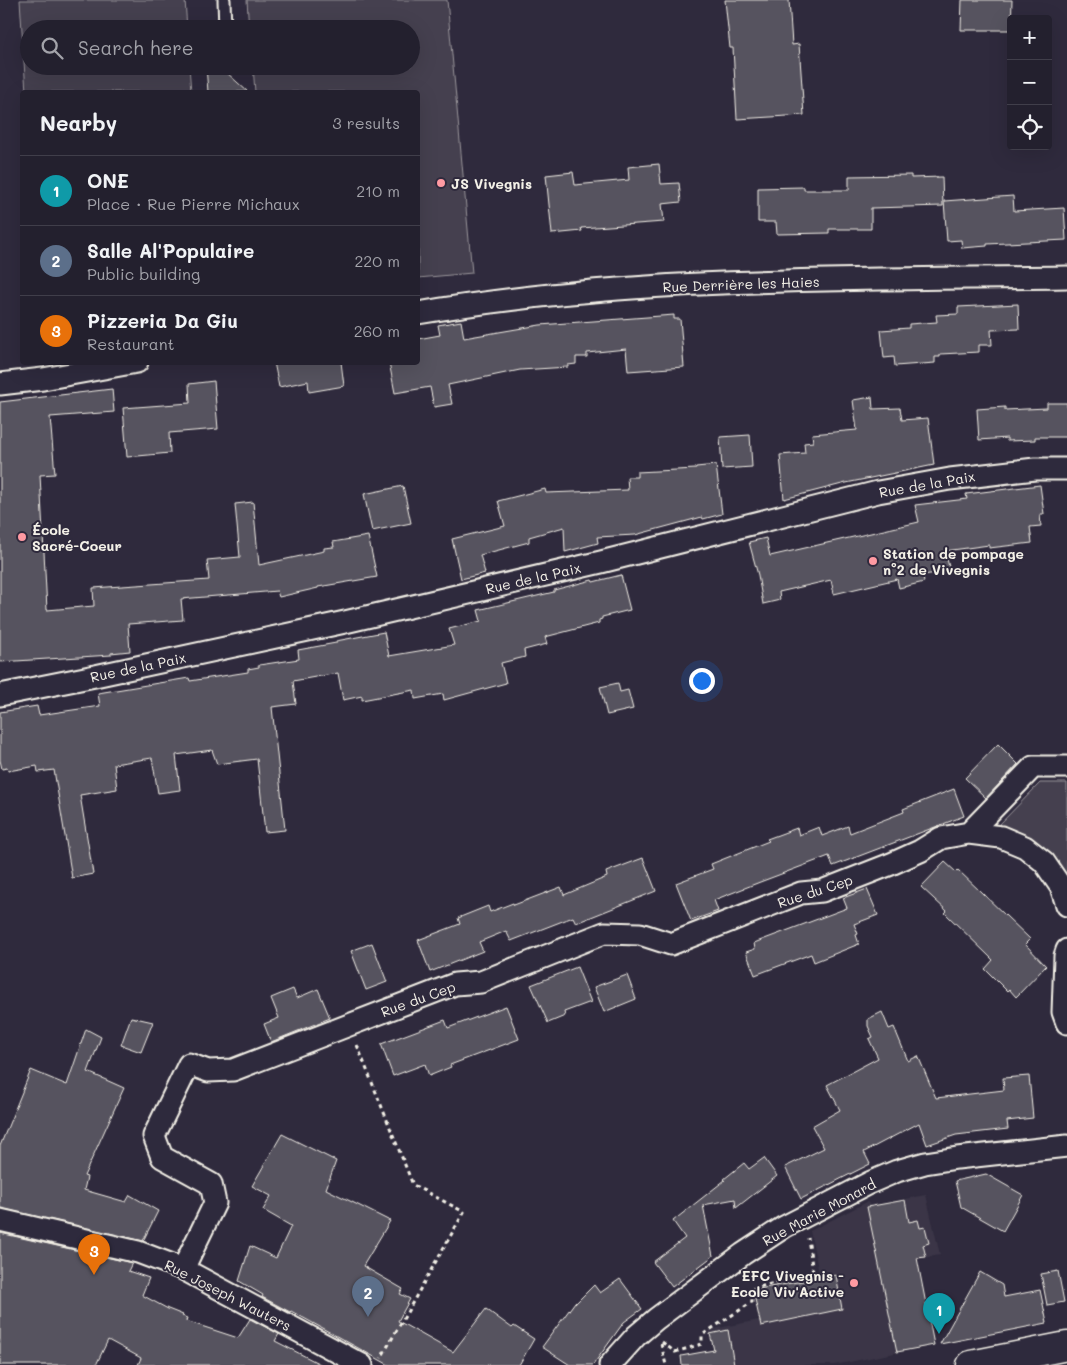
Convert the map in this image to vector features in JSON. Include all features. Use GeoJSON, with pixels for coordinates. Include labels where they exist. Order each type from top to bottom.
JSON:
{"type":"FeatureCollection","features":[{"type":"Feature","properties":{"kind":"main road"},"geometry":{"type":"LineString","coordinates":[[971,1365],[1067,1346]]}},
{"type":"Feature","properties":{"kind":"street","name":"Rue Derrière les Haies"},"geometry":{"type":"LineString","coordinates":[[420,314],[473,304],[568,294],[734,282],[1067,276]]}},
{"type":"Feature","properties":{"kind":"street"},"geometry":{"type":"LineString","coordinates":[[0,384],[44,379],[121,365]]}},
{"type":"Feature","properties":{"kind":"street","name":"Rue de la Paix"},"geometry":{"type":"LineString","coordinates":[[0,695],[354,620],[601,562],[878,492],[950,479],[1007,472],[1035,469],[1067,470]]}},
{"type":"Feature","properties":{"kind":"street"},"geometry":{"type":"LineString","coordinates":[[969,833],[1033,767],[1067,767]]}},
{"type":"Feature","properties":{"kind":"street","name":"Rue du Cep"},"geometry":{"type":"LineString","coordinates":[[183,1269],[216,1203],[211,1184],[162,1157],[154,1136],[188,1064],[208,1070],[233,1070],[455,984],[481,982],[604,933],[640,934],[671,944],[801,893],[822,891],[891,864],[920,851],[941,838],[969,833],[1001,837],[1025,847],[1044,862],[1061,887],[1067,905]]}},
{"type":"Feature","properties":{"kind":"street"},"geometry":{"type":"LineString","coordinates":[[1067,950],[1065,956],[1063,1012],[1067,1023]]}},
{"type":"Feature","properties":{"kind":"street","name":"Rue Marie Monard"},"geometry":{"type":"LineString","coordinates":[[610,1365],[636,1336],[656,1319],[743,1254],[807,1215],[869,1183],[897,1171],[925,1163],[1067,1146]]}},
{"type":"Feature","properties":{"kind":"street","name":"Rue Joseph Wauters"},"geometry":{"type":"LineString","coordinates":[[0,1220],[138,1252],[183,1269],[362,1365]]}},
{"type":"Feature","properties":{"kind":"lane"},"geometry":{"type":"LineString","coordinates":[[224,0],[225,20]]}},
{"type":"Feature","properties":{"kind":"path"},"geometry":{"type":"LineString","coordinates":[[350,1025],[413,1185],[464,1212],[377,1365]]}},
{"type":"Feature","properties":{"kind":"path"},"geometry":{"type":"LineString","coordinates":[[660,1340],[675,1352],[702,1344],[702,1335],[752,1302],[751,1288],[813,1273],[807,1232],[813,1227],[807,1215]]}},
{"type":"Feature","properties":{"kind":"shaded area"},"geometry":{"type":"Polygon","coordinates":[[[20,0],[185,0],[186,20],[21,20],[20,0]]]}},
{"type":"Feature","properties":{"kind":"shaded area","name":"JS Vivegnis"},"geometry":{"type":"Polygon","coordinates":[[[247,0],[447,0],[472,273],[420,278],[420,90],[255,90],[254,75],[420,75],[420,20],[248,20],[247,0]]]}},
{"type":"Feature","properties":{"kind":"shaded area"},"geometry":{"type":"Polygon","coordinates":[[[25,75],[190,75],[191,90],[26,90],[25,75]]]}},
{"type":"Feature","properties":{"kind":"shaded area"},"geometry":{"type":"Polygon","coordinates":[[[1040,783],[1067,783],[1067,882],[996,828],[1040,783]]]}},
{"type":"Feature","properties":{"kind":"shaded area","name":"EFC Vivegnis - Ecole Viv'Active"},"geometry":{"type":"Polygon","coordinates":[[[926,1195],[940,1255],[917,1259],[935,1345],[834,1365],[717,1365],[709,1330],[759,1320],[753,1290],[820,1277],[810,1231],[867,1202],[871,1206],[926,1195]]]}},
{"type":"Feature","properties":{"kind":"building"},"geometry":{"type":"Polygon","coordinates":[[[725,0],[789,0],[792,45],[799,44],[804,115],[737,119],[733,48],[730,48],[725,0]]]}},
{"type":"Feature","properties":{"kind":"building"},"geometry":{"type":"Polygon","coordinates":[[[962,0],[1012,0],[1012,15],[1007,15],[1007,30],[961,30],[962,0]]]}},
{"type":"Feature","properties":{"kind":"building"},"geometry":{"type":"Polygon","coordinates":[[[207,75],[229,75],[246,90],[208,90],[207,75]]]}},
{"type":"Feature","properties":{"kind":"building"},"geometry":{"type":"Polygon","coordinates":[[[659,164],[661,184],[679,183],[681,202],[662,204],[664,222],[581,228],[582,231],[552,234],[546,175],[573,172],[575,185],[629,180],[628,167],[659,164]]]}},
{"type":"Feature","properties":{"kind":"building"},"geometry":{"type":"Polygon","coordinates":[[[911,175],[911,178],[942,177],[943,206],[871,208],[871,229],[829,229],[829,233],[777,234],[776,222],[758,222],[758,188],[804,187],[804,190],[849,190],[849,176],[911,175]]]}},
{"type":"Feature","properties":{"kind":"building"},"geometry":{"type":"Polygon","coordinates":[[[1013,196],[1014,211],[1064,208],[1066,240],[987,244],[987,246],[962,248],[961,240],[947,241],[944,201],[1013,196]]]}},
{"type":"Feature","properties":{"kind":"building"},"geometry":{"type":"Polygon","coordinates":[[[1018,304],[1019,329],[991,330],[992,345],[979,345],[979,352],[940,354],[940,357],[935,357],[935,363],[895,366],[894,357],[884,358],[881,330],[909,328],[909,324],[937,322],[936,315],[958,314],[958,307],[1018,304]]]}},
{"type":"Feature","properties":{"kind":"building"},"geometry":{"type":"Polygon","coordinates":[[[674,315],[674,319],[680,319],[684,367],[628,371],[626,349],[587,353],[587,357],[576,357],[576,364],[568,365],[568,367],[520,370],[448,385],[452,404],[434,407],[430,387],[395,393],[390,365],[420,365],[420,339],[440,335],[438,325],[461,321],[464,338],[540,325],[674,315]]]}},
{"type":"Feature","properties":{"kind":"building"},"geometry":{"type":"Polygon","coordinates":[[[275,365],[341,365],[344,386],[309,392],[308,381],[279,387],[275,365]]]}},
{"type":"Feature","properties":{"kind":"building"},"geometry":{"type":"Polygon","coordinates":[[[214,381],[218,429],[169,433],[170,453],[127,457],[123,408],[190,403],[189,384],[214,381]]]}},
{"type":"Feature","properties":{"kind":"building"},"geometry":{"type":"Polygon","coordinates":[[[112,389],[114,412],[50,417],[55,474],[40,475],[47,610],[94,606],[93,588],[209,580],[207,560],[240,557],[235,504],[253,502],[259,565],[324,551],[324,548],[334,547],[333,542],[368,536],[377,577],[318,587],[279,597],[277,591],[181,599],[183,620],[128,624],[130,651],[111,653],[111,655],[0,662],[0,402],[112,389]]]}},
{"type":"Feature","properties":{"kind":"building"},"geometry":{"type":"Polygon","coordinates":[[[872,397],[873,409],[900,408],[902,420],[928,418],[934,465],[846,483],[784,499],[780,455],[805,453],[804,443],[813,442],[812,434],[857,430],[853,400],[872,397]]]}},
{"type":"Feature","properties":{"kind":"building"},"geometry":{"type":"Polygon","coordinates":[[[1047,403],[1067,403],[1067,437],[1035,437],[1035,440],[1007,441],[1007,438],[979,440],[977,409],[1005,407],[1005,410],[1047,408],[1047,403]]]}},
{"type":"Feature","properties":{"kind":"building"},"geometry":{"type":"Polygon","coordinates":[[[750,435],[752,467],[722,469],[720,437],[750,435]]]}},
{"type":"Feature","properties":{"kind":"building"},"geometry":{"type":"Polygon","coordinates":[[[716,465],[722,514],[703,519],[702,517],[635,535],[597,537],[598,543],[565,552],[564,527],[529,537],[529,542],[480,555],[485,573],[461,579],[452,539],[505,526],[498,501],[545,489],[546,493],[628,490],[627,477],[637,477],[637,472],[696,469],[696,467],[716,465]]]}},
{"type":"Feature","properties":{"kind":"building"},"geometry":{"type":"Polygon","coordinates":[[[1040,485],[1044,514],[1040,514],[1041,526],[1030,527],[1032,543],[989,548],[989,545],[945,551],[950,571],[923,575],[924,582],[899,588],[897,579],[834,594],[831,580],[779,592],[780,600],[763,604],[758,575],[749,542],[766,538],[770,556],[919,522],[915,505],[967,499],[966,494],[1040,485]]]}},
{"type":"Feature","properties":{"kind":"building"},"geometry":{"type":"Polygon","coordinates":[[[403,486],[411,523],[372,531],[364,494],[403,486]]]}},
{"type":"Feature","properties":{"kind":"building"},"geometry":{"type":"Polygon","coordinates":[[[621,575],[630,610],[602,617],[599,623],[545,637],[547,644],[524,650],[525,657],[501,663],[506,683],[444,700],[443,694],[415,699],[414,690],[362,700],[362,696],[343,700],[338,673],[293,681],[296,704],[272,707],[285,830],[265,832],[257,759],[217,764],[212,750],[176,755],[180,790],[158,793],[152,758],[114,764],[117,789],[80,795],[93,874],[72,878],[54,770],[38,772],[37,766],[8,771],[7,768],[2,769],[0,760],[0,712],[37,706],[39,715],[100,706],[98,693],[189,678],[190,681],[248,672],[248,669],[259,667],[259,665],[299,659],[298,650],[384,632],[389,656],[454,645],[449,629],[481,621],[478,610],[554,592],[554,590],[592,580],[593,582],[621,575]]]}},
{"type":"Feature","properties":{"kind":"building"},"geometry":{"type":"Polygon","coordinates":[[[618,683],[620,692],[628,690],[633,709],[607,715],[600,687],[618,683]]]}},
{"type":"Feature","properties":{"kind":"building"},"geometry":{"type":"Polygon","coordinates":[[[998,744],[1018,764],[986,798],[965,778],[998,744]]]}},
{"type":"Feature","properties":{"kind":"building"},"geometry":{"type":"Polygon","coordinates":[[[954,789],[964,816],[833,866],[829,856],[760,882],[714,900],[718,911],[691,921],[676,883],[713,869],[711,864],[797,828],[799,835],[819,827],[822,836],[848,826],[850,833],[904,812],[903,809],[954,789]]]}},
{"type":"Feature","properties":{"kind":"building"},"geometry":{"type":"Polygon","coordinates":[[[643,858],[656,891],[576,923],[573,917],[511,941],[506,931],[479,942],[483,951],[430,972],[418,940],[460,924],[458,918],[488,906],[490,912],[513,903],[514,905],[561,887],[564,895],[607,877],[606,872],[643,858]]]}},
{"type":"Feature","properties":{"kind":"building"},"geometry":{"type":"Polygon","coordinates":[[[945,862],[956,872],[958,870],[1030,939],[1025,944],[1046,966],[1016,997],[1009,989],[1007,991],[985,969],[993,960],[945,913],[947,911],[921,887],[945,862]]]}},
{"type":"Feature","properties":{"kind":"building"},"geometry":{"type":"Polygon","coordinates":[[[867,889],[878,915],[854,924],[859,944],[814,962],[811,954],[755,975],[746,952],[755,949],[754,943],[847,908],[843,898],[867,889]]]}},
{"type":"Feature","properties":{"kind":"building"},"geometry":{"type":"Polygon","coordinates":[[[372,943],[387,982],[366,990],[351,951],[372,943]]]}},
{"type":"Feature","properties":{"kind":"building"},"geometry":{"type":"Polygon","coordinates":[[[577,967],[591,1002],[564,1012],[565,1016],[548,1023],[531,985],[577,967]]]}},
{"type":"Feature","properties":{"kind":"building"},"geometry":{"type":"Polygon","coordinates":[[[627,975],[636,999],[604,1012],[594,987],[627,975]]]}},
{"type":"Feature","properties":{"kind":"building"},"geometry":{"type":"Polygon","coordinates":[[[293,989],[297,998],[318,989],[330,1018],[271,1042],[264,1024],[279,1018],[271,998],[293,989]]]}},
{"type":"Feature","properties":{"kind":"building"},"geometry":{"type":"Polygon","coordinates":[[[506,1006],[519,1039],[450,1065],[451,1067],[429,1076],[425,1064],[393,1076],[381,1044],[445,1020],[448,1028],[506,1006]]]}},
{"type":"Feature","properties":{"kind":"building"},"geometry":{"type":"Polygon","coordinates":[[[882,1012],[889,1029],[894,1027],[908,1061],[918,1056],[936,1098],[1004,1090],[1003,1078],[1029,1076],[1033,1118],[1007,1121],[1008,1129],[956,1135],[927,1145],[919,1123],[864,1152],[870,1164],[801,1199],[785,1167],[824,1148],[812,1126],[840,1110],[827,1085],[878,1058],[869,1039],[873,1037],[868,1026],[868,1019],[882,1012]]]}},
{"type":"Feature","properties":{"kind":"building"},"geometry":{"type":"Polygon","coordinates":[[[131,1017],[153,1022],[141,1052],[121,1045],[131,1017]]]}},
{"type":"Feature","properties":{"kind":"building"},"geometry":{"type":"Polygon","coordinates":[[[86,1029],[101,1037],[88,1072],[124,1088],[84,1176],[87,1177],[84,1190],[126,1202],[130,1195],[158,1211],[143,1241],[0,1208],[0,1146],[31,1070],[67,1085],[86,1029]]]}},
{"type":"Feature","properties":{"kind":"building"},"geometry":{"type":"Polygon","coordinates":[[[282,1134],[336,1161],[326,1189],[390,1221],[363,1266],[403,1289],[400,1294],[410,1299],[398,1321],[453,1352],[486,1309],[512,1328],[514,1326],[534,1339],[519,1365],[389,1365],[262,1297],[263,1295],[239,1281],[250,1246],[276,1258],[291,1226],[263,1210],[271,1196],[252,1186],[282,1134]]]}},
{"type":"Feature","properties":{"kind":"building"},"geometry":{"type":"Polygon","coordinates":[[[764,1158],[777,1176],[736,1208],[735,1199],[703,1205],[713,1256],[672,1287],[653,1262],[685,1238],[673,1221],[744,1163],[749,1169],[764,1158]]]}},
{"type":"Feature","properties":{"kind":"building"},"geometry":{"type":"Polygon","coordinates":[[[986,1174],[1023,1195],[1003,1231],[961,1207],[955,1181],[986,1174]]]}},
{"type":"Feature","properties":{"kind":"building"},"geometry":{"type":"Polygon","coordinates":[[[905,1200],[909,1222],[918,1220],[920,1228],[925,1227],[929,1243],[923,1245],[926,1257],[917,1258],[934,1345],[897,1352],[867,1207],[905,1200]]]}},
{"type":"Feature","properties":{"kind":"building"},"geometry":{"type":"Polygon","coordinates":[[[0,1233],[132,1263],[128,1271],[149,1278],[142,1295],[183,1315],[187,1318],[186,1321],[238,1338],[250,1319],[279,1334],[275,1341],[322,1365],[138,1365],[141,1358],[108,1340],[96,1365],[0,1365],[0,1233]]]}},
{"type":"Feature","properties":{"kind":"building"},"geometry":{"type":"Polygon","coordinates":[[[1058,1271],[1064,1302],[1047,1305],[1041,1274],[1058,1271]]]}},
{"type":"Feature","properties":{"kind":"building"},"geometry":{"type":"Polygon","coordinates":[[[980,1272],[1002,1285],[1004,1297],[1040,1290],[1047,1323],[940,1344],[980,1272]]]}},
{"type":"Feature","properties":{"kind":"building"},"geometry":{"type":"Polygon","coordinates":[[[836,1275],[842,1309],[761,1326],[753,1290],[836,1275]]]}},
{"type":"Feature","properties":{"kind":"building"},"geometry":{"type":"Polygon","coordinates":[[[620,1279],[642,1309],[624,1322],[593,1365],[570,1365],[542,1347],[575,1302],[594,1285],[600,1293],[620,1279]]]}},
{"type":"Feature","properties":{"kind":"building"},"geometry":{"type":"Polygon","coordinates":[[[728,1330],[734,1365],[682,1365],[681,1356],[714,1350],[710,1334],[728,1330]]]}},
{"type":"Feature","properties":{"kind":"place","name":"JS Vivegnis"},"geometry":{"type":"Point","coordinates":[441,183]}},
{"type":"Feature","properties":{"kind":"place","name":"École Sacré-Coeur"},"geometry":{"type":"Point","coordinates":[22,537]}},
{"type":"Feature","properties":{"kind":"place","name":"Station de pompage n°2 de Vivegnis"},"geometry":{"type":"Point","coordinates":[873,561]}},
{"type":"Feature","properties":{"kind":"place","name":"Pizzeria Da Giu"},"geometry":{"type":"Point","coordinates":[94,1275]}},
{"type":"Feature","properties":{"kind":"place","name":"EFC Vivegnis - Ecole Viv'Active"},"geometry":{"type":"Point","coordinates":[854,1283]}},
{"type":"Feature","properties":{"kind":"place","name":"Salle Al'Populaire"},"geometry":{"type":"Point","coordinates":[368,1317]}},
{"type":"Feature","properties":{"kind":"place","name":"ONE"},"geometry":{"type":"Point","coordinates":[939,1334]}}]}
